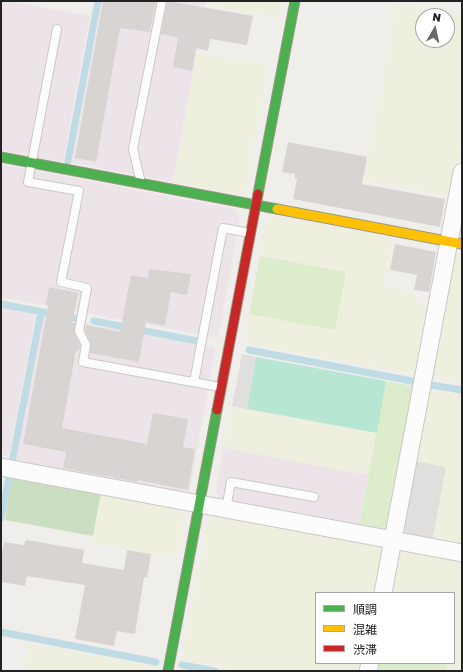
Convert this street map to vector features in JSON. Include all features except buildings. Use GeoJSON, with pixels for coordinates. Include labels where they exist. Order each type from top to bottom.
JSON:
{"type":"FeatureCollection","features":[{"type":"Feature","properties":{"kind":"street"},"geometry":{"type":"LineString","coordinates":[[168,671],[295,1]]}},
{"type":"Feature","properties":{"kind":"street"},"geometry":{"type":"LineString","coordinates":[[1,157],[455,242]]}},
{"type":"Feature","properties":{"kind":"street"},"geometry":{"type":"LineString","coordinates":[[383,592],[455,242],[462,172]]}},
{"type":"Feature","properties":{"kind":"street"},"geometry":{"type":"LineString","coordinates":[[1,467],[462,553]]}},
{"type":"Feature","properties":{"kind":"lane"},"geometry":{"type":"LineString","coordinates":[[142,183],[133,149],[162,1]]}},
{"type":"Feature","properties":{"kind":"lane"},"geometry":{"type":"LineString","coordinates":[[57,29],[28,182],[79,191],[61,282],[87,288],[79,331],[86,345],[83,362],[222,387]]}},
{"type":"Feature","properties":{"kind":"lane"},"geometry":{"type":"LineString","coordinates":[[194,382],[223,228],[250,233]]}},
{"type":"Feature","properties":{"kind":"lane"},"geometry":{"type":"LineString","coordinates":[[226,509],[231,482],[314,496]]}},
{"type":"Feature","properties":{"kind":"shaded area"},"geometry":{"type":"Polygon","coordinates":[[[1,1],[90,16],[63,162],[1,150],[1,1]]]}},
{"type":"Feature","properties":{"kind":"shaded area"},"geometry":{"type":"Polygon","coordinates":[[[102,1],[206,1],[173,182],[72,163],[102,1]]]}},
{"type":"Feature","properties":{"kind":"shaded area"},"geometry":{"type":"Polygon","coordinates":[[[1,164],[235,209],[240,218],[218,338],[1,297],[1,164]]]}},
{"type":"Feature","properties":{"kind":"shaded area"},"geometry":{"type":"Polygon","coordinates":[[[1,307],[36,314],[9,454],[1,457],[1,307]]]}},
{"type":"Feature","properties":{"kind":"shaded area"},"geometry":{"type":"Polygon","coordinates":[[[43,315],[215,348],[190,490],[186,496],[15,463],[43,315]]]}},
{"type":"Feature","properties":{"kind":"shaded area"},"geometry":{"type":"Polygon","coordinates":[[[242,354],[256,357],[247,409],[232,406],[242,354]]]}},
{"type":"Feature","properties":{"kind":"shaded area"},"geometry":{"type":"Polygon","coordinates":[[[224,448],[369,475],[359,527],[222,502],[216,492],[224,448]]]}},
{"type":"Feature","properties":{"kind":"shaded area"},"geometry":{"type":"Polygon","coordinates":[[[415,461],[446,467],[432,542],[410,538],[402,527],[415,461]]]}},
{"type":"Feature","properties":{"kind":"green space"},"geometry":{"type":"Polygon","coordinates":[[[206,1],[281,1],[278,18],[206,4],[206,1]]]}},
{"type":"Feature","properties":{"kind":"green space"},"geometry":{"type":"Polygon","coordinates":[[[397,4],[419,8],[415,8],[415,48],[455,48],[455,15],[462,16],[462,135],[451,196],[364,180],[397,4]]]}},
{"type":"Feature","properties":{"kind":"green space"},"geometry":{"type":"Polygon","coordinates":[[[197,52],[269,65],[246,188],[239,195],[173,182],[197,52]]]}},
{"type":"Feature","properties":{"kind":"green space"},"geometry":{"type":"Polygon","coordinates":[[[275,216],[393,238],[384,287],[416,293],[414,304],[431,307],[419,375],[244,343],[249,314],[335,330],[346,272],[260,256],[266,223],[275,216]]]}},
{"type":"Feature","properties":{"kind":"green space"},"geometry":{"type":"Polygon","coordinates":[[[462,250],[462,383],[431,377],[452,255],[462,250]]]}},
{"type":"Feature","properties":{"kind":"green space"},"geometry":{"type":"Polygon","coordinates":[[[260,256],[346,272],[335,330],[249,314],[260,256]]]}},
{"type":"Feature","properties":{"kind":"green space"},"geometry":{"type":"Polygon","coordinates":[[[256,357],[386,381],[377,433],[247,409],[256,357]]]}},
{"type":"Feature","properties":{"kind":"green space"},"geometry":{"type":"Polygon","coordinates":[[[386,381],[417,387],[391,527],[386,532],[359,527],[386,381]]]}},
{"type":"Feature","properties":{"kind":"green space"},"geometry":{"type":"Polygon","coordinates":[[[429,389],[462,395],[462,548],[432,542],[415,461],[429,389]]]}},
{"type":"Feature","properties":{"kind":"green space"},"geometry":{"type":"Polygon","coordinates":[[[232,406],[377,433],[369,475],[224,448],[232,406]]]}},
{"type":"Feature","properties":{"kind":"green space"},"geometry":{"type":"Polygon","coordinates":[[[12,477],[101,492],[93,536],[5,520],[12,477]]]}},
{"type":"Feature","properties":{"kind":"green space"},"geometry":{"type":"Polygon","coordinates":[[[101,492],[176,505],[184,517],[177,558],[92,543],[101,492]]]}},
{"type":"Feature","properties":{"kind":"green space"},"geometry":{"type":"Polygon","coordinates":[[[217,513],[377,542],[383,551],[376,592],[315,592],[315,664],[363,664],[362,671],[241,671],[182,660],[208,519],[217,513]]]}},
{"type":"Feature","properties":{"kind":"green space"},"geometry":{"type":"Polygon","coordinates":[[[408,549],[462,559],[462,671],[446,671],[447,664],[455,664],[455,592],[389,592],[396,557],[408,549]]]}},
{"type":"Feature","properties":{"kind":"green space"},"geometry":{"type":"Polygon","coordinates":[[[30,644],[159,666],[158,671],[25,671],[30,644]]]}},
{"type":"Feature","properties":{"kind":"green space"},"geometry":{"type":"Polygon","coordinates":[[[376,664],[447,664],[446,671],[374,671],[376,664]]]}},
{"type":"Feature","properties":{"kind":"waterway"},"geometry":{"type":"LineString","coordinates":[[68,161],[98,1]]}},
{"type":"Feature","properties":{"kind":"waterway"},"geometry":{"type":"LineString","coordinates":[[1,304],[74,318]]}},
{"type":"Feature","properties":{"kind":"waterway"},"geometry":{"type":"LineString","coordinates":[[12,462],[41,312]]}},
{"type":"Feature","properties":{"kind":"waterway"},"geometry":{"type":"LineString","coordinates":[[94,321],[197,341]]}},
{"type":"Feature","properties":{"kind":"waterway"},"geometry":{"type":"LineString","coordinates":[[249,350],[417,382]]}},
{"type":"Feature","properties":{"kind":"waterway"},"geometry":{"type":"LineString","coordinates":[[431,385],[462,390]]}},
{"type":"Feature","properties":{"kind":"waterway"},"geometry":{"type":"LineString","coordinates":[[1,518],[9,477]]}},
{"type":"Feature","properties":{"kind":"waterway"},"geometry":{"type":"LineString","coordinates":[[1,632],[156,662]]}},
{"type":"Feature","properties":{"kind":"waterway"},"geometry":{"type":"LineString","coordinates":[[182,665],[215,671]]}},
{"type":"Feature","properties":{"kind":"traffic: fast"},"geometry":{"type":"LineString","coordinates":[[258,194],[295,1]]}},
{"type":"Feature","properties":{"kind":"traffic: fast"},"geometry":{"type":"LineString","coordinates":[[1,157],[277,209]]}},
{"type":"Feature","properties":{"kind":"traffic: fast"},"geometry":{"type":"LineString","coordinates":[[168,671],[217,410]]}},
{"type":"Feature","properties":{"kind":"traffic: slow"},"geometry":{"type":"LineString","coordinates":[[277,209],[462,244]]}},
{"type":"Feature","properties":{"kind":"traffic: jam"},"geometry":{"type":"LineString","coordinates":[[217,410],[258,194]]}}]}
